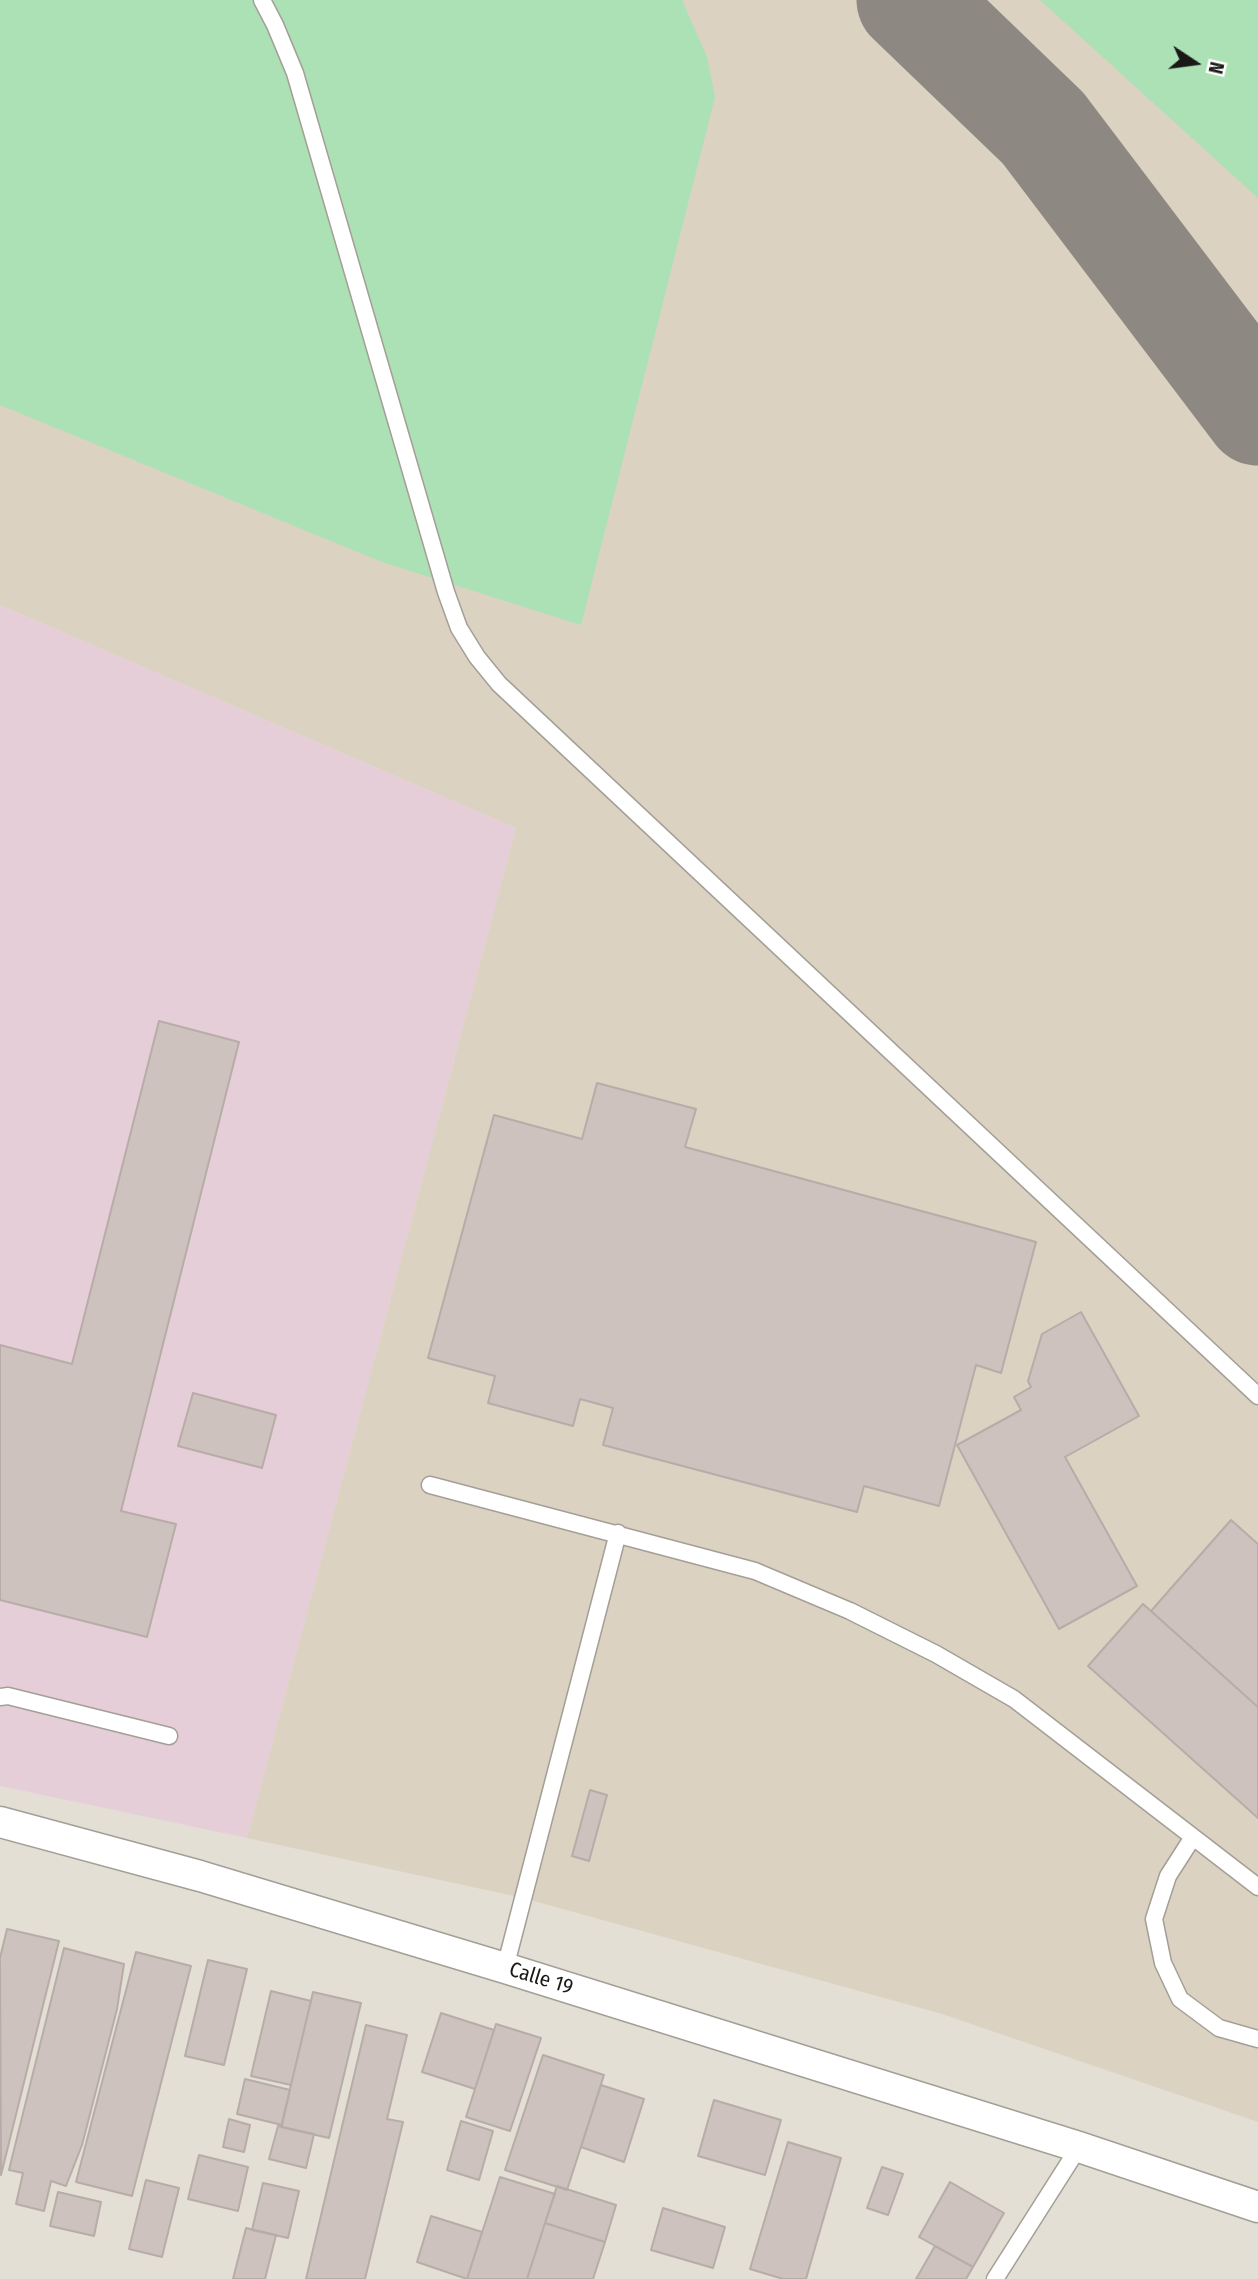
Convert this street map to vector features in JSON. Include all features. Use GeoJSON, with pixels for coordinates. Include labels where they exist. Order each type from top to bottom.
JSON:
{"type":"FeatureCollection","features":[{"type":"Feature","properties":{"kind":"street","name":"Calle 19"},"geometry":{"type":"LineString","coordinates":[[0,1822],[200,1876],[505,1968],[1079,2147],[1258,2207]]}},
{"type":"Feature","properties":{"kind":"lane"},"geometry":{"type":"LineString","coordinates":[[262,0],[295,73],[446,592],[459,628],[477,657],[499,684],[1258,1396]]}},
{"type":"Feature","properties":{"kind":"lane"},"geometry":{"type":"LineString","coordinates":[[430,1485],[755,1571],[850,1611],[936,1654],[1014,1699],[1258,1887]]}},
{"type":"Feature","properties":{"kind":"lane"},"geometry":{"type":"LineString","coordinates":[[505,1968],[618,1534]]}},
{"type":"Feature","properties":{"kind":"lane"},"geometry":{"type":"LineString","coordinates":[[0,1697],[8,1696],[169,1737]]}},
{"type":"Feature","properties":{"kind":"lane"},"geometry":{"type":"LineString","coordinates":[[1193,1837],[1168,1876],[1154,1919],[1163,1963],[1180,1999],[1219,2028],[1258,2039]]}},
{"type":"Feature","properties":{"kind":"lane"},"geometry":{"type":"LineString","coordinates":[[995,2279],[1079,2147]]}},
{"type":"Feature","properties":{"kind":"shaded area"},"geometry":{"type":"Polygon","coordinates":[[[0,0],[1258,0],[1258,2122],[942,2014],[523,1898],[247,1838],[516,828],[0,605],[0,0]]]}},
{"type":"Feature","properties":{"kind":"shaded area"},"geometry":{"type":"Polygon","coordinates":[[[0,605],[516,828],[247,1838],[0,1786],[0,605]]]}},
{"type":"Feature","properties":{"kind":"green space"},"geometry":{"type":"Polygon","coordinates":[[[0,0],[682,0],[707,57],[715,97],[581,625],[382,562],[0,405],[0,0]]]}},
{"type":"Feature","properties":{"kind":"green space"},"geometry":{"type":"Polygon","coordinates":[[[1040,0],[1258,0],[1258,198],[1040,0]]]}},
{"type":"Feature","properties":{"kind":"building"},"geometry":{"type":"Polygon","coordinates":[[[159,1021],[239,1042],[121,1511],[176,1524],[147,1637],[0,1600],[0,1345],[72,1364],[159,1021]]]}},
{"type":"Feature","properties":{"kind":"building"},"geometry":{"type":"Polygon","coordinates":[[[597,1083],[696,1109],[685,1147],[1036,1242],[1001,1373],[976,1365],[939,1506],[864,1486],[857,1512],[603,1445],[613,1408],[580,1399],[573,1426],[488,1403],[495,1376],[428,1358],[494,1115],[582,1139],[597,1083]]]}},
{"type":"Feature","properties":{"kind":"building"},"geometry":{"type":"Polygon","coordinates":[[[1081,1312],[1139,1416],[1065,1457],[1137,1586],[1059,1629],[957,1445],[1021,1410],[1014,1397],[1031,1387],[1028,1381],[1042,1334],[1081,1312]]]}},
{"type":"Feature","properties":{"kind":"building"},"geometry":{"type":"Polygon","coordinates":[[[193,1393],[276,1415],[262,1468],[178,1446],[193,1393]]]}},
{"type":"Feature","properties":{"kind":"building"},"geometry":{"type":"Polygon","coordinates":[[[1231,1520],[1258,1544],[1258,1707],[1151,1611],[1231,1520]]]}},
{"type":"Feature","properties":{"kind":"building"},"geometry":{"type":"Polygon","coordinates":[[[1143,1604],[1258,1707],[1258,1818],[1088,1666],[1143,1604]]]}},
{"type":"Feature","properties":{"kind":"building"},"geometry":{"type":"Polygon","coordinates":[[[590,1790],[607,1795],[589,1861],[572,1856],[590,1790]]]}},
{"type":"Feature","properties":{"kind":"building"},"geometry":{"type":"Polygon","coordinates":[[[7,1929],[59,1941],[1,2175],[0,1958],[7,1929]]]}},
{"type":"Feature","properties":{"kind":"building"},"geometry":{"type":"Polygon","coordinates":[[[64,1948],[124,1964],[117,2009],[82,2145],[66,2186],[51,2181],[44,2211],[16,2204],[23,2173],[9,2170],[64,1948]]]}},
{"type":"Feature","properties":{"kind":"building"},"geometry":{"type":"Polygon","coordinates":[[[136,1952],[191,1966],[132,2196],[76,2182],[136,1952]]]}},
{"type":"Feature","properties":{"kind":"building"},"geometry":{"type":"Polygon","coordinates":[[[208,1960],[247,1969],[224,2065],[185,2056],[208,1960]]]}},
{"type":"Feature","properties":{"kind":"building"},"geometry":{"type":"Polygon","coordinates":[[[271,1991],[311,2001],[291,2085],[251,2076],[271,1991]]]}},
{"type":"Feature","properties":{"kind":"building"},"geometry":{"type":"Polygon","coordinates":[[[313,1992],[361,2003],[329,2138],[281,2127],[313,1992]]]}},
{"type":"Feature","properties":{"kind":"building"},"geometry":{"type":"Polygon","coordinates":[[[441,2013],[494,2030],[475,2089],[422,2072],[441,2013]]]}},
{"type":"Feature","properties":{"kind":"building"},"geometry":{"type":"Polygon","coordinates":[[[496,2024],[541,2038],[510,2131],[466,2117],[496,2024]]]}},
{"type":"Feature","properties":{"kind":"building"},"geometry":{"type":"Polygon","coordinates":[[[366,2025],[407,2035],[387,2119],[403,2122],[365,2279],[306,2279],[366,2025]]]}},
{"type":"Feature","properties":{"kind":"building"},"geometry":{"type":"Polygon","coordinates":[[[543,2055],[604,2075],[567,2190],[505,2170],[543,2055]]]}},
{"type":"Feature","properties":{"kind":"building"},"geometry":{"type":"Polygon","coordinates":[[[245,2079],[290,2090],[282,2125],[237,2114],[245,2079]]]}},
{"type":"Feature","properties":{"kind":"building"},"geometry":{"type":"Polygon","coordinates":[[[601,2085],[644,2099],[624,2162],[581,2147],[601,2085]]]}},
{"type":"Feature","properties":{"kind":"building"},"geometry":{"type":"Polygon","coordinates":[[[714,2100],[781,2120],[765,2175],[698,2156],[714,2100]]]}},
{"type":"Feature","properties":{"kind":"building"},"geometry":{"type":"Polygon","coordinates":[[[229,2119],[250,2125],[244,2152],[223,2147],[229,2119]]]}},
{"type":"Feature","properties":{"kind":"building"},"geometry":{"type":"Polygon","coordinates":[[[461,2121],[493,2131],[479,2180],[447,2170],[461,2121]]]}},
{"type":"Feature","properties":{"kind":"building"},"geometry":{"type":"Polygon","coordinates":[[[278,2126],[314,2134],[306,2168],[269,2159],[278,2126]]]}},
{"type":"Feature","properties":{"kind":"building"},"geometry":{"type":"Polygon","coordinates":[[[788,2142],[841,2158],[806,2279],[783,2279],[750,2269],[788,2142]]]}},
{"type":"Feature","properties":{"kind":"building"},"geometry":{"type":"Polygon","coordinates":[[[199,2155],[248,2167],[238,2211],[188,2199],[199,2155]]]}},
{"type":"Feature","properties":{"kind":"building"},"geometry":{"type":"Polygon","coordinates":[[[882,2167],[903,2174],[888,2215],[867,2208],[882,2167]]]}},
{"type":"Feature","properties":{"kind":"building"},"geometry":{"type":"Polygon","coordinates":[[[500,2177],[555,2194],[527,2279],[467,2279],[500,2177]]]}},
{"type":"Feature","properties":{"kind":"building"},"geometry":{"type":"Polygon","coordinates":[[[146,2180],[179,2188],[162,2257],[129,2249],[146,2180]]]}},
{"type":"Feature","properties":{"kind":"building"},"geometry":{"type":"Polygon","coordinates":[[[950,2182],[1004,2213],[973,2267],[919,2237],[950,2182]]]}},
{"type":"Feature","properties":{"kind":"building"},"geometry":{"type":"Polygon","coordinates":[[[263,2183],[299,2191],[288,2238],[252,2230],[263,2183]]]}},
{"type":"Feature","properties":{"kind":"building"},"geometry":{"type":"Polygon","coordinates":[[[557,2186],[616,2205],[605,2242],[545,2223],[557,2186]]]}},
{"type":"Feature","properties":{"kind":"building"},"geometry":{"type":"Polygon","coordinates":[[[58,2192],[101,2202],[94,2236],[50,2226],[58,2192]]]}},
{"type":"Feature","properties":{"kind":"building"},"geometry":{"type":"Polygon","coordinates":[[[663,2208],[725,2227],[713,2268],[651,2250],[663,2208]]]}},
{"type":"Feature","properties":{"kind":"building"},"geometry":{"type":"Polygon","coordinates":[[[431,2216],[482,2232],[467,2279],[417,2262],[431,2216]]]}},
{"type":"Feature","properties":{"kind":"building"},"geometry":{"type":"Polygon","coordinates":[[[545,2223],[605,2242],[593,2279],[527,2279],[545,2223]]]}},
{"type":"Feature","properties":{"kind":"building"},"geometry":{"type":"Polygon","coordinates":[[[246,2228],[276,2235],[265,2279],[233,2279],[246,2228]]]}},
{"type":"Feature","properties":{"kind":"building"},"geometry":{"type":"Polygon","coordinates":[[[935,2246],[973,2267],[966,2279],[916,2279],[935,2246]]]}},
{"type":"Feature","properties":{"kind":"taxiway"},"geometry":{"type":"LineString","coordinates":[[910,0],[1043,128],[1258,412]]}}]}
